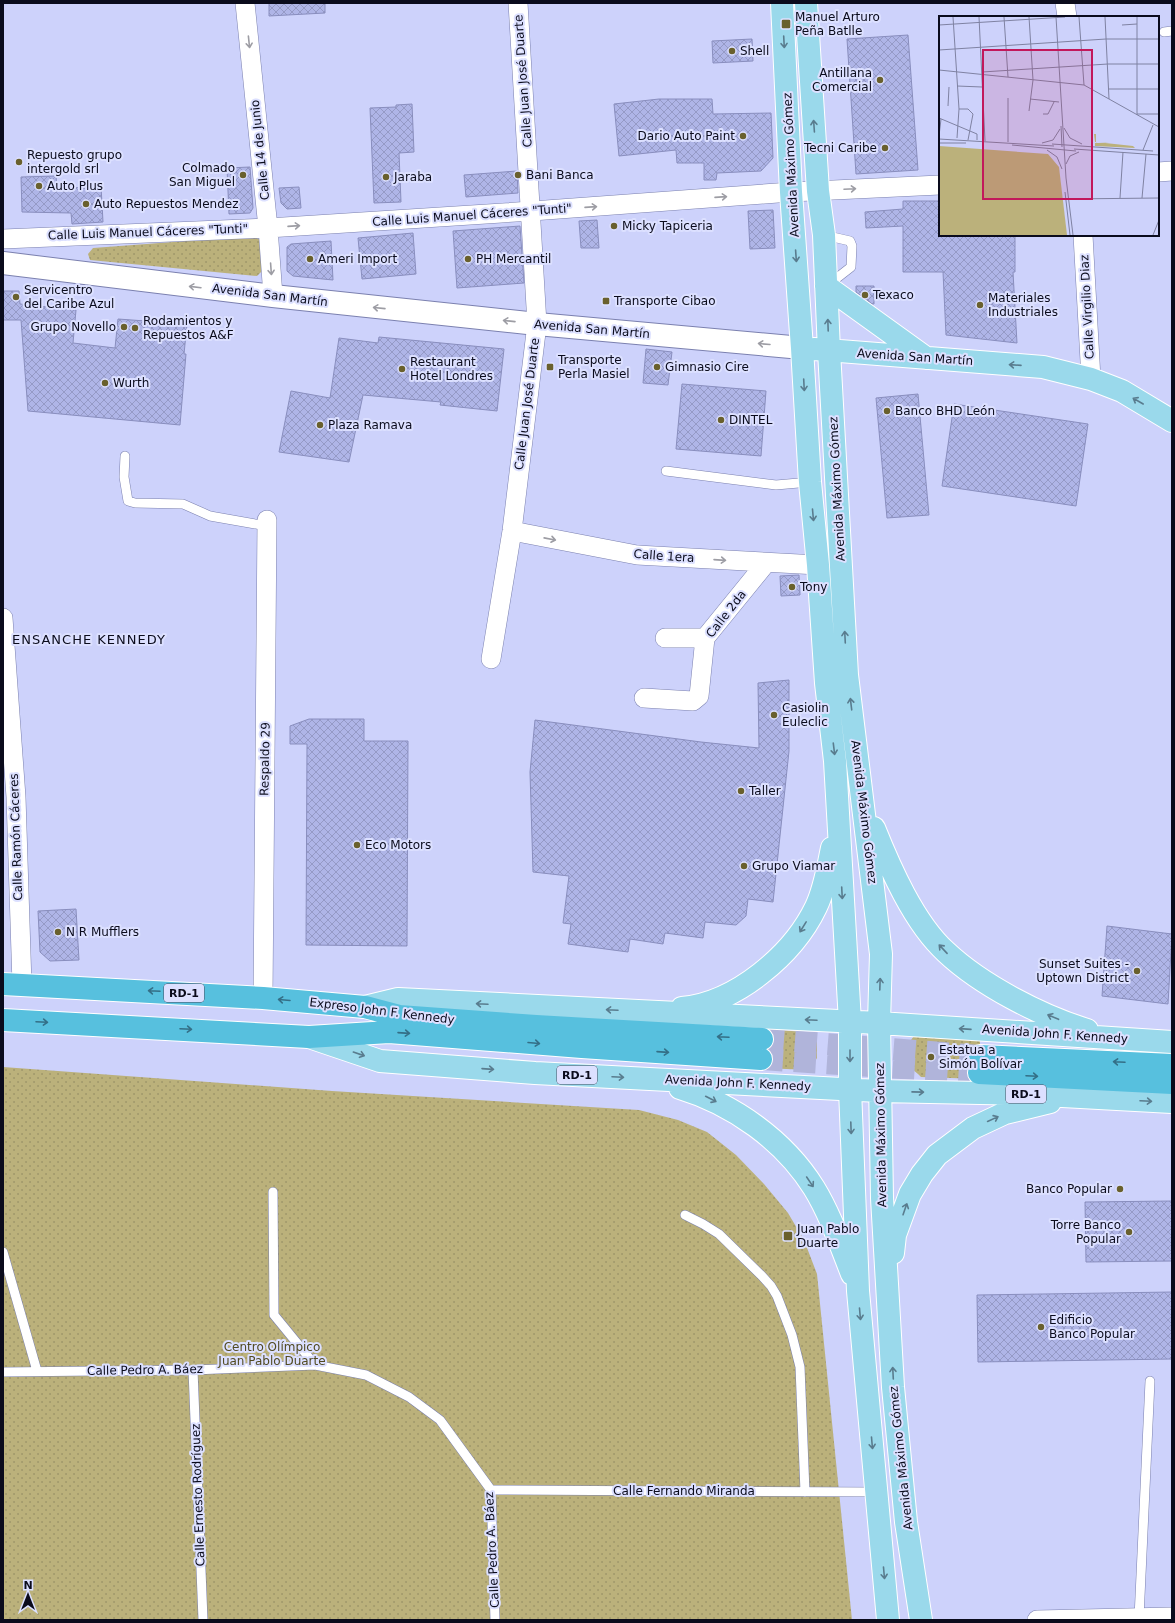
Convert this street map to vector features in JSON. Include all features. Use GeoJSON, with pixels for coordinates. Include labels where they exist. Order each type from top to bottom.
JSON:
{"type":"FeatureCollection","features":[{"type":"Feature","properties":{"kind":"highway","name":"Expreso John F. Kennedy"},"geometry":{"type":"LineString","coordinates":[[3,1020],[309,1037],[389,1032],[582,1047],[762,1049],[536,1026],[399,1016],[365,1007],[263,998],[13,985]]}},
{"type":"Feature","properties":{"kind":"highway","name":"RD-1"},"geometry":{"type":"LineString","coordinates":[[1172,1065],[979,1064],[1172,1083]]}},
{"type":"Feature","properties":{"kind":"main road","name":"Avenida Máximo Gómez"},"geometry":{"type":"LineString","coordinates":[[782,3],[791,192],[810,482],[818,565],[826,683],[835,761],[838,811],[850,1022],[850,1089],[858,1291],[888,1620]]}},
{"type":"Feature","properties":{"kind":"main road","name":"Avenida Máximo Gómez"},"geometry":{"type":"LineString","coordinates":[[806,3],[818,191],[824,235],[847,676],[881,954],[879,1091],[882,1198],[893,1387],[905,1514],[921,1620]]}},
{"type":"Feature","properties":{"kind":"main road","name":"Avenida San Martín"},"geometry":{"type":"LineString","coordinates":[[3,262],[273,296],[537,324],[802,348],[1043,367],[1091,379],[1122,391],[1172,421]]}},
{"type":"Feature","properties":{"kind":"main road"},"geometry":{"type":"LineString","coordinates":[[826,286],[926,358]]}},
{"type":"Feature","properties":{"kind":"main road"},"geometry":{"type":"LineString","coordinates":[[863,798],[885,854],[905,897],[928,931],[945,952],[972,973],[1004,994],[1074,1026],[1117,1038]]}},
{"type":"Feature","properties":{"kind":"main road"},"geometry":{"type":"LineString","coordinates":[[636,1012],[691,1007],[726,995],[752,981],[793,943],[816,907],[825,882],[838,811]]}},
{"type":"Feature","properties":{"kind":"main road","name":"Avenida John F. Kennedy"},"geometry":{"type":"LineString","coordinates":[[365,1007],[398,999],[879,1023],[1172,1042]]}},
{"type":"Feature","properties":{"kind":"main road","name":"Avenida John F. Kennedy"},"geometry":{"type":"LineString","coordinates":[[309,1037],[380,1061],[535,1073],[879,1091],[1026,1094],[1172,1102]]}},
{"type":"Feature","properties":{"kind":"main road"},"geometry":{"type":"LineString","coordinates":[[648,1079],[702,1094],[739,1114],[777,1144],[800,1168],[814,1189],[841,1246],[858,1291]]}},
{"type":"Feature","properties":{"kind":"main road"},"geometry":{"type":"LineString","coordinates":[[888,1288],[895,1235],[910,1194],[922,1174],[938,1155],[973,1128],[1005,1113],[1046,1103],[1114,1099]]}},
{"type":"Feature","properties":{"kind":"street","name":"Calle 14 de Junio"},"geometry":{"type":"LineString","coordinates":[[245,3],[268,228],[273,296]]}},
{"type":"Feature","properties":{"kind":"street","name":"Calle Juan José Duarte"},"geometry":{"type":"LineString","coordinates":[[491,659],[512,531],[537,324],[532,211],[518,3]]}},
{"type":"Feature","properties":{"kind":"street"},"geometry":{"type":"LineString","coordinates":[[1065,3],[1066,16]]}},
{"type":"Feature","properties":{"kind":"street"},"geometry":{"type":"LineString","coordinates":[[1159,172],[1172,171]]}},
{"type":"Feature","properties":{"kind":"street","name":"Calle Luis Manuel Cáceres \"Tunti\""},"geometry":{"type":"LineString","coordinates":[[3,238],[268,228],[791,192],[939,185]]}},
{"type":"Feature","properties":{"kind":"street","name":"Calle Virgilio Diaz"},"geometry":{"type":"LineString","coordinates":[[1083,236],[1091,379]]}},
{"type":"Feature","properties":{"kind":"street","name":"Respaldo 29"},"geometry":{"type":"LineString","coordinates":[[263,998],[267,523]]}},
{"type":"Feature","properties":{"kind":"street","name":"Calle 1era"},"geometry":{"type":"LineString","coordinates":[[512,531],[637,555],[818,565]]}},
{"type":"Feature","properties":{"kind":"street","name":"Calle 2da"},"geometry":{"type":"LineString","coordinates":[[644,698],[693,701],[699,696],[705,638],[766,563]]}},
{"type":"Feature","properties":{"kind":"street","name":"Calle Ramón Cáceres"},"geometry":{"type":"LineString","coordinates":[[3,618],[16,797],[13,985]]}},
{"type":"Feature","properties":{"kind":"street"},"geometry":{"type":"LineString","coordinates":[[665,638],[705,638]]}},
{"type":"Feature","properties":{"kind":"street"},"geometry":{"type":"LineString","coordinates":[[1036,1620],[1172,1617]]}},
{"type":"Feature","properties":{"kind":"lane"},"geometry":{"type":"LineString","coordinates":[[125,456],[124,477],[128,501],[135,503],[183,504],[210,516],[267,523]]}},
{"type":"Feature","properties":{"kind":"lane"},"geometry":{"type":"LineString","coordinates":[[666,471],[776,485],[810,482]]}},
{"type":"Feature","properties":{"kind":"lane"},"geometry":{"type":"LineString","coordinates":[[274,1192],[274,1315],[315,1365]]}},
{"type":"Feature","properties":{"kind":"lane"},"geometry":{"type":"LineString","coordinates":[[685,1215],[704,1224],[719,1234],[762,1276],[777,1296],[792,1336],[800,1367],[806,1492]]}},
{"type":"Feature","properties":{"kind":"lane"},"geometry":{"type":"LineString","coordinates":[[3,1252],[37,1371]]}},
{"type":"Feature","properties":{"kind":"lane","name":"Calle Pedro A. Báez"},"geometry":{"type":"LineString","coordinates":[[3,1372],[193,1370],[315,1365],[366,1374],[410,1397],[440,1420],[491,1490],[495,1620]]}},
{"type":"Feature","properties":{"kind":"lane","name":"Calle Ernesto Rodríguez"},"geometry":{"type":"LineString","coordinates":[[193,1370],[203,1620]]}},
{"type":"Feature","properties":{"kind":"lane"},"geometry":{"type":"LineString","coordinates":[[1139,1618],[1150,1381]]}},
{"type":"Feature","properties":{"kind":"lane","name":"Calle Fernando Miranda"},"geometry":{"type":"LineString","coordinates":[[491,1490],[876,1492]]}},
{"type":"Feature","properties":{"kind":"green space"},"geometry":{"type":"Polygon","coordinates":[[[253,236],[262,241],[264,269],[257,276],[90,260],[88,254],[93,248],[253,236]]]}},
{"type":"Feature","properties":{"kind":"green space"},"geometry":{"type":"Polygon","coordinates":[[[767,1029],[804,1032],[817,1042],[817,1058],[809,1070],[764,1068],[767,1029]]]}},
{"type":"Feature","properties":{"kind":"green space"},"geometry":{"type":"Polygon","coordinates":[[[916,1034],[980,1038],[980,1079],[921,1077],[909,1066],[906,1057],[908,1044],[916,1034]]]}},
{"type":"Feature","properties":{"kind":"green space","name":"Centro Olímpico Juan Pablo Duarte"},"geometry":{"type":"Polygon","coordinates":[[[3,1067],[332,1091],[639,1110],[678,1120],[707,1132],[736,1155],[764,1184],[788,1213],[804,1240],[817,1274],[852,1620],[3,1620],[3,1067]]]}},
{"type":"Feature","properties":{"kind":"building"},"geometry":{"type":"Polygon","coordinates":[[[269,3],[325,3],[325,13],[269,16],[269,3]]]}},
{"type":"Feature","properties":{"kind":"building","name":"Antillana Comercial"},"geometry":{"type":"Polygon","coordinates":[[[908,35],[918,170],[856,174],[847,39],[908,35]]]}},
{"type":"Feature","properties":{"kind":"building","name":"Shell"},"geometry":{"type":"Polygon","coordinates":[[[752,39],[753,61],[713,63],[712,41],[752,39]]]}},
{"type":"Feature","properties":{"kind":"building"},"geometry":{"type":"Polygon","coordinates":[[[659,99],[712,99],[713,114],[771,113],[773,158],[761,171],[717,173],[716,180],[704,180],[704,163],[677,163],[676,150],[619,156],[614,104],[659,99]]]}},
{"type":"Feature","properties":{"kind":"building","name":"Jaraba"},"geometry":{"type":"Polygon","coordinates":[[[412,104],[414,152],[399,153],[401,202],[374,203],[370,108],[396,107],[396,105],[412,104]]]}},
{"type":"Feature","properties":{"kind":"building"},"geometry":{"type":"Polygon","coordinates":[[[250,167],[253,208],[250,213],[229,214],[227,168],[250,167]]]}},
{"type":"Feature","properties":{"kind":"building"},"geometry":{"type":"Polygon","coordinates":[[[517,171],[518,193],[466,197],[464,175],[517,171]]]}},
{"type":"Feature","properties":{"kind":"building"},"geometry":{"type":"Polygon","coordinates":[[[56,176],[57,189],[101,186],[103,222],[72,224],[71,213],[22,212],[21,177],[56,176]]]}},
{"type":"Feature","properties":{"kind":"building"},"geometry":{"type":"Polygon","coordinates":[[[299,187],[301,208],[287,209],[281,203],[279,188],[299,187]]]}},
{"type":"Feature","properties":{"kind":"building"},"geometry":{"type":"Polygon","coordinates":[[[903,201],[939,201],[939,236],[1015,236],[1015,272],[1013,272],[1017,343],[946,335],[943,272],[903,272],[903,226],[866,228],[865,212],[903,209],[903,201]]]}},
{"type":"Feature","properties":{"kind":"building"},"geometry":{"type":"Polygon","coordinates":[[[773,210],[775,248],[750,249],[748,211],[773,210]]]}},
{"type":"Feature","properties":{"kind":"building"},"geometry":{"type":"Polygon","coordinates":[[[597,220],[599,248],[581,248],[579,221],[597,220]]]}},
{"type":"Feature","properties":{"kind":"building"},"geometry":{"type":"Polygon","coordinates":[[[520,226],[524,283],[457,288],[453,231],[520,226]]]}},
{"type":"Feature","properties":{"kind":"building"},"geometry":{"type":"Polygon","coordinates":[[[413,233],[416,274],[362,279],[358,238],[413,233]]]}},
{"type":"Feature","properties":{"kind":"building","name":"Ameri Import"},"geometry":{"type":"Polygon","coordinates":[[[331,241],[333,280],[293,276],[287,271],[287,247],[291,244],[331,241]]]}},
{"type":"Feature","properties":{"kind":"building","name":"Texaco"},"geometry":{"type":"Polygon","coordinates":[[[856,286],[874,286],[874,304],[856,292],[856,286]]]}},
{"type":"Feature","properties":{"kind":"building","name":"Wurth"},"geometry":{"type":"Polygon","coordinates":[[[3,291],[19,291],[20,304],[76,310],[73,343],[115,348],[118,319],[187,324],[180,425],[28,411],[21,320],[3,320],[3,291]]]}},
{"type":"Feature","properties":{"kind":"building"},"geometry":{"type":"Polygon","coordinates":[[[379,337],[504,349],[497,411],[440,405],[441,402],[363,395],[349,462],[279,452],[291,391],[330,398],[339,338],[378,343],[379,337]]]}},
{"type":"Feature","properties":{"kind":"building","name":"Gimnasio Cire"},"geometry":{"type":"Polygon","coordinates":[[[646,349],[672,352],[668,385],[643,383],[646,349]]]}},
{"type":"Feature","properties":{"kind":"building","name":"DINTEL"},"geometry":{"type":"Polygon","coordinates":[[[682,384],[766,391],[761,456],[676,449],[682,384]]]}},
{"type":"Feature","properties":{"kind":"building"},"geometry":{"type":"Polygon","coordinates":[[[918,394],[929,515],[887,518],[876,398],[918,394]]]}},
{"type":"Feature","properties":{"kind":"building"},"geometry":{"type":"Polygon","coordinates":[[[954,404],[1088,424],[1076,506],[942,486],[954,404]]]}},
{"type":"Feature","properties":{"kind":"building"},"geometry":{"type":"Polygon","coordinates":[[[799,575],[800,595],[781,596],[780,576],[799,575]]]}},
{"type":"Feature","properties":{"kind":"building"},"geometry":{"type":"Polygon","coordinates":[[[789,680],[789,751],[773,902],[748,899],[746,916],[736,925],[705,922],[703,938],[665,933],[663,944],[630,939],[628,952],[568,944],[571,924],[563,923],[569,876],[533,872],[530,772],[535,720],[701,742],[759,748],[758,683],[789,680]]]}},
{"type":"Feature","properties":{"kind":"building","name":"Eco Motors"},"geometry":{"type":"Polygon","coordinates":[[[309,719],[364,719],[364,741],[408,741],[407,946],[306,945],[307,744],[290,744],[290,726],[309,719]]]}},
{"type":"Feature","properties":{"kind":"building","name":"N R Mufflers"},"geometry":{"type":"Polygon","coordinates":[[[76,909],[79,960],[50,961],[40,952],[38,911],[76,909]]]}},
{"type":"Feature","properties":{"kind":"building","name":"Sunset Suites - Uptown District"},"geometry":{"type":"Polygon","coordinates":[[[1107,926],[1172,934],[1168,1004],[1102,996],[1107,926]]]}},
{"type":"Feature","properties":{"kind":"building","name":"Torre Banco Popular"},"geometry":{"type":"Polygon","coordinates":[[[1172,1201],[1172,1261],[1086,1262],[1085,1202],[1172,1201]]]}},
{"type":"Feature","properties":{"kind":"building","name":"Edificio Banco Popular"},"geometry":{"type":"Polygon","coordinates":[[[1172,1292],[1172,1359],[978,1362],[977,1295],[1172,1292]]]}},
{"type":"Feature","properties":{"kind":"tunnel"},"geometry":{"type":"LineString","coordinates":[[762,1039],[980,1056]]}},
{"type":"Feature","properties":{"kind":"tunnel"},"geometry":{"type":"LineString","coordinates":[[761,1059],[979,1073]]}},
{"type":"Feature","properties":{"kind":"place","name":"Manuel Arturo Peña Batlle"},"geometry":{"type":"Point","coordinates":[786,24]}},
{"type":"Feature","properties":{"kind":"place","name":"Shell"},"geometry":{"type":"Point","coordinates":[732,51]}},
{"type":"Feature","properties":{"kind":"place","name":"Antillana Comercial"},"geometry":{"type":"Point","coordinates":[880,80]}},
{"type":"Feature","properties":{"kind":"place","name":"Dario Auto Paint"},"geometry":{"type":"Point","coordinates":[743,136]}},
{"type":"Feature","properties":{"kind":"place","name":"Tecni Caribe"},"geometry":{"type":"Point","coordinates":[885,148]}},
{"type":"Feature","properties":{"kind":"place","name":"Repuesto grupo intergold srl"},"geometry":{"type":"Point","coordinates":[19,162]}},
{"type":"Feature","properties":{"kind":"place","name":"Colmado San Miguel"},"geometry":{"type":"Point","coordinates":[243,175]}},
{"type":"Feature","properties":{"kind":"place","name":"Bani Banca"},"geometry":{"type":"Point","coordinates":[518,175]}},
{"type":"Feature","properties":{"kind":"place","name":"Jaraba"},"geometry":{"type":"Point","coordinates":[386,177]}},
{"type":"Feature","properties":{"kind":"place","name":"Auto Plus"},"geometry":{"type":"Point","coordinates":[39,186]}},
{"type":"Feature","properties":{"kind":"place","name":"Auto Repuestos Mendez"},"geometry":{"type":"Point","coordinates":[86,204]}},
{"type":"Feature","properties":{"kind":"place","name":"Micky Tapiceria"},"geometry":{"type":"Point","coordinates":[614,226]}},
{"type":"Feature","properties":{"kind":"place","name":"Ameri Import"},"geometry":{"type":"Point","coordinates":[310,259]}},
{"type":"Feature","properties":{"kind":"place","name":"PH Mercantil"},"geometry":{"type":"Point","coordinates":[468,259]}},
{"type":"Feature","properties":{"kind":"place","name":"Texaco"},"geometry":{"type":"Point","coordinates":[865,295]}},
{"type":"Feature","properties":{"kind":"place","name":"Servicentro del Caribe Azul"},"geometry":{"type":"Point","coordinates":[16,297]}},
{"type":"Feature","properties":{"kind":"place","name":"Transporte Cibao"},"geometry":{"type":"Point","coordinates":[606,301]}},
{"type":"Feature","properties":{"kind":"place","name":"Materiales Industriales"},"geometry":{"type":"Point","coordinates":[980,305]}},
{"type":"Feature","properties":{"kind":"place","name":"Grupo Novello"},"geometry":{"type":"Point","coordinates":[124,327]}},
{"type":"Feature","properties":{"kind":"place","name":"Rodamientos y Repuestos A&F"},"geometry":{"type":"Point","coordinates":[135,328]}},
{"type":"Feature","properties":{"kind":"place","name":"Transporte Perla Masiel"},"geometry":{"type":"Point","coordinates":[550,367]}},
{"type":"Feature","properties":{"kind":"place","name":"Gimnasio Cire"},"geometry":{"type":"Point","coordinates":[657,367]}},
{"type":"Feature","properties":{"kind":"place","name":"Restaurant Hotel Londres"},"geometry":{"type":"Point","coordinates":[402,369]}},
{"type":"Feature","properties":{"kind":"place","name":"Wurth"},"geometry":{"type":"Point","coordinates":[105,383]}},
{"type":"Feature","properties":{"kind":"place","name":"Banco BHD León"},"geometry":{"type":"Point","coordinates":[887,411]}},
{"type":"Feature","properties":{"kind":"place","name":"DINTEL"},"geometry":{"type":"Point","coordinates":[721,420]}},
{"type":"Feature","properties":{"kind":"place","name":"Plaza Ramava"},"geometry":{"type":"Point","coordinates":[320,425]}},
{"type":"Feature","properties":{"kind":"place","name":"Tony"},"geometry":{"type":"Point","coordinates":[792,587]}},
{"type":"Feature","properties":{"kind":"place","name":"Casiolin Euleclic"},"geometry":{"type":"Point","coordinates":[774,715]}},
{"type":"Feature","properties":{"kind":"place","name":"Taller"},"geometry":{"type":"Point","coordinates":[741,791]}},
{"type":"Feature","properties":{"kind":"place","name":"Eco Motors"},"geometry":{"type":"Point","coordinates":[357,845]}},
{"type":"Feature","properties":{"kind":"place","name":"Grupo Viamar"},"geometry":{"type":"Point","coordinates":[744,866]}},
{"type":"Feature","properties":{"kind":"place","name":"N R Mufflers"},"geometry":{"type":"Point","coordinates":[58,932]}},
{"type":"Feature","properties":{"kind":"place","name":"Sunset Suites - Uptown District"},"geometry":{"type":"Point","coordinates":[1137,971]}},
{"type":"Feature","properties":{"kind":"place","name":"Estatua a Simón Bolívar"},"geometry":{"type":"Point","coordinates":[931,1057]}},
{"type":"Feature","properties":{"kind":"place","name":"Banco Popular"},"geometry":{"type":"Point","coordinates":[1120,1189]}},
{"type":"Feature","properties":{"kind":"place","name":"Torre Banco Popular"},"geometry":{"type":"Point","coordinates":[1129,1232]}},
{"type":"Feature","properties":{"kind":"place","name":"Juan Pablo Duarte"},"geometry":{"type":"Point","coordinates":[788,1236]}},
{"type":"Feature","properties":{"kind":"place","name":"Edificio Banco Popular"},"geometry":{"type":"Point","coordinates":[1041,1327]}},
{"type":"Feature","properties":{"kind":"district","name":"ENSANCHE KENNEDY"},"geometry":{"type":"Point","coordinates":[89,639]}}]}
